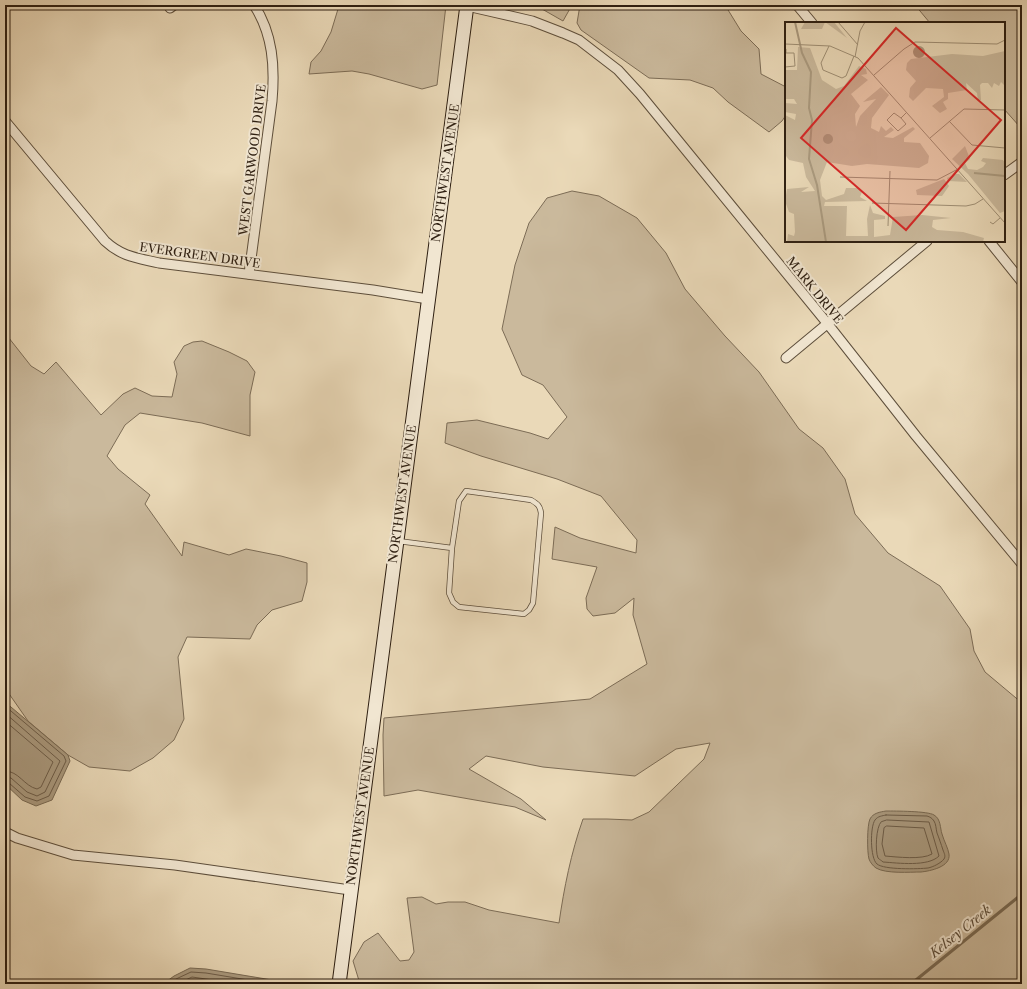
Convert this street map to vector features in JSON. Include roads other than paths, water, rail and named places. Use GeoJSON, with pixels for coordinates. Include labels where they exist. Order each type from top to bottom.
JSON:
{"type":"FeatureCollection","features":[{"type":"Feature","properties":{"kind":"street","name":"WEST GARWOOD DRIVE"},"geometry":{"type":"LineString","coordinates":[[249,274],[274,78],[273,57],[269,39],[254,5]]}},
{"type":"Feature","properties":{"kind":"street","name":"NORTHWEST AVENUE"},"geometry":{"type":"LineString","coordinates":[[339,984],[350,890],[467,5]]}},
{"type":"Feature","properties":{"kind":"street","name":"MARK DRIVE"},"geometry":{"type":"LineString","coordinates":[[467,5],[532,21],[563,33],[579,40],[618,70],[672,132],[827,323],[916,436],[1022,564]]}},
{"type":"Feature","properties":{"kind":"street"},"geometry":{"type":"LineString","coordinates":[[798,5],[811,22]]}},
{"type":"Feature","properties":{"kind":"street","name":"EVERGREEN DRIVE"},"geometry":{"type":"LineString","coordinates":[[5,121],[105,242],[126,256],[159,263],[428,299]]}},
{"type":"Feature","properties":{"kind":"street"},"geometry":{"type":"LineString","coordinates":[[1005,174],[1022,162]]}},
{"type":"Feature","properties":{"kind":"street"},"geometry":{"type":"LineString","coordinates":[[786,358],[926,242]]}},
{"type":"Feature","properties":{"kind":"street"},"geometry":{"type":"LineString","coordinates":[[990,242],[1022,282]]}},
{"type":"Feature","properties":{"kind":"street"},"geometry":{"type":"LineString","coordinates":[[5,832],[17,838],[73,855],[175,865],[350,890]]}},
{"type":"Feature","properties":{"kind":"lane"},"geometry":{"type":"LineString","coordinates":[[466,491],[531,500],[538,503],[541,513],[533,603],[529,610],[524,614],[459,607],[453,602],[449,593],[452,548],[459,501],[466,491]]}},
{"type":"Feature","properties":{"kind":"lane"},"geometry":{"type":"LineString","coordinates":[[396,541],[452,548]]}},
{"type":"Feature","properties":{"kind":"water"},"geometry":{"type":"Polygon","coordinates":[[[5,702],[68,755],[70,761],[52,800],[36,806],[22,800],[5,784],[5,702]]]}},
{"type":"Feature","properties":{"kind":"water"},"geometry":{"type":"Polygon","coordinates":[[[879,812],[925,813],[934,815],[939,821],[949,854],[947,862],[939,868],[921,872],[892,872],[880,870],[875,867],[868,856],[868,827],[871,817],[879,812]]]}},
{"type":"Feature","properties":{"kind":"water"},"geometry":{"type":"Polygon","coordinates":[[[190,968],[206,969],[278,981],[287,984],[163,984],[174,976],[190,968]]]}},
{"type":"Feature","properties":{"kind":"waterway","name":"Kelsey Creek"},"geometry":{"type":"LineString","coordinates":[[911,984],[1022,894]]}}]}
